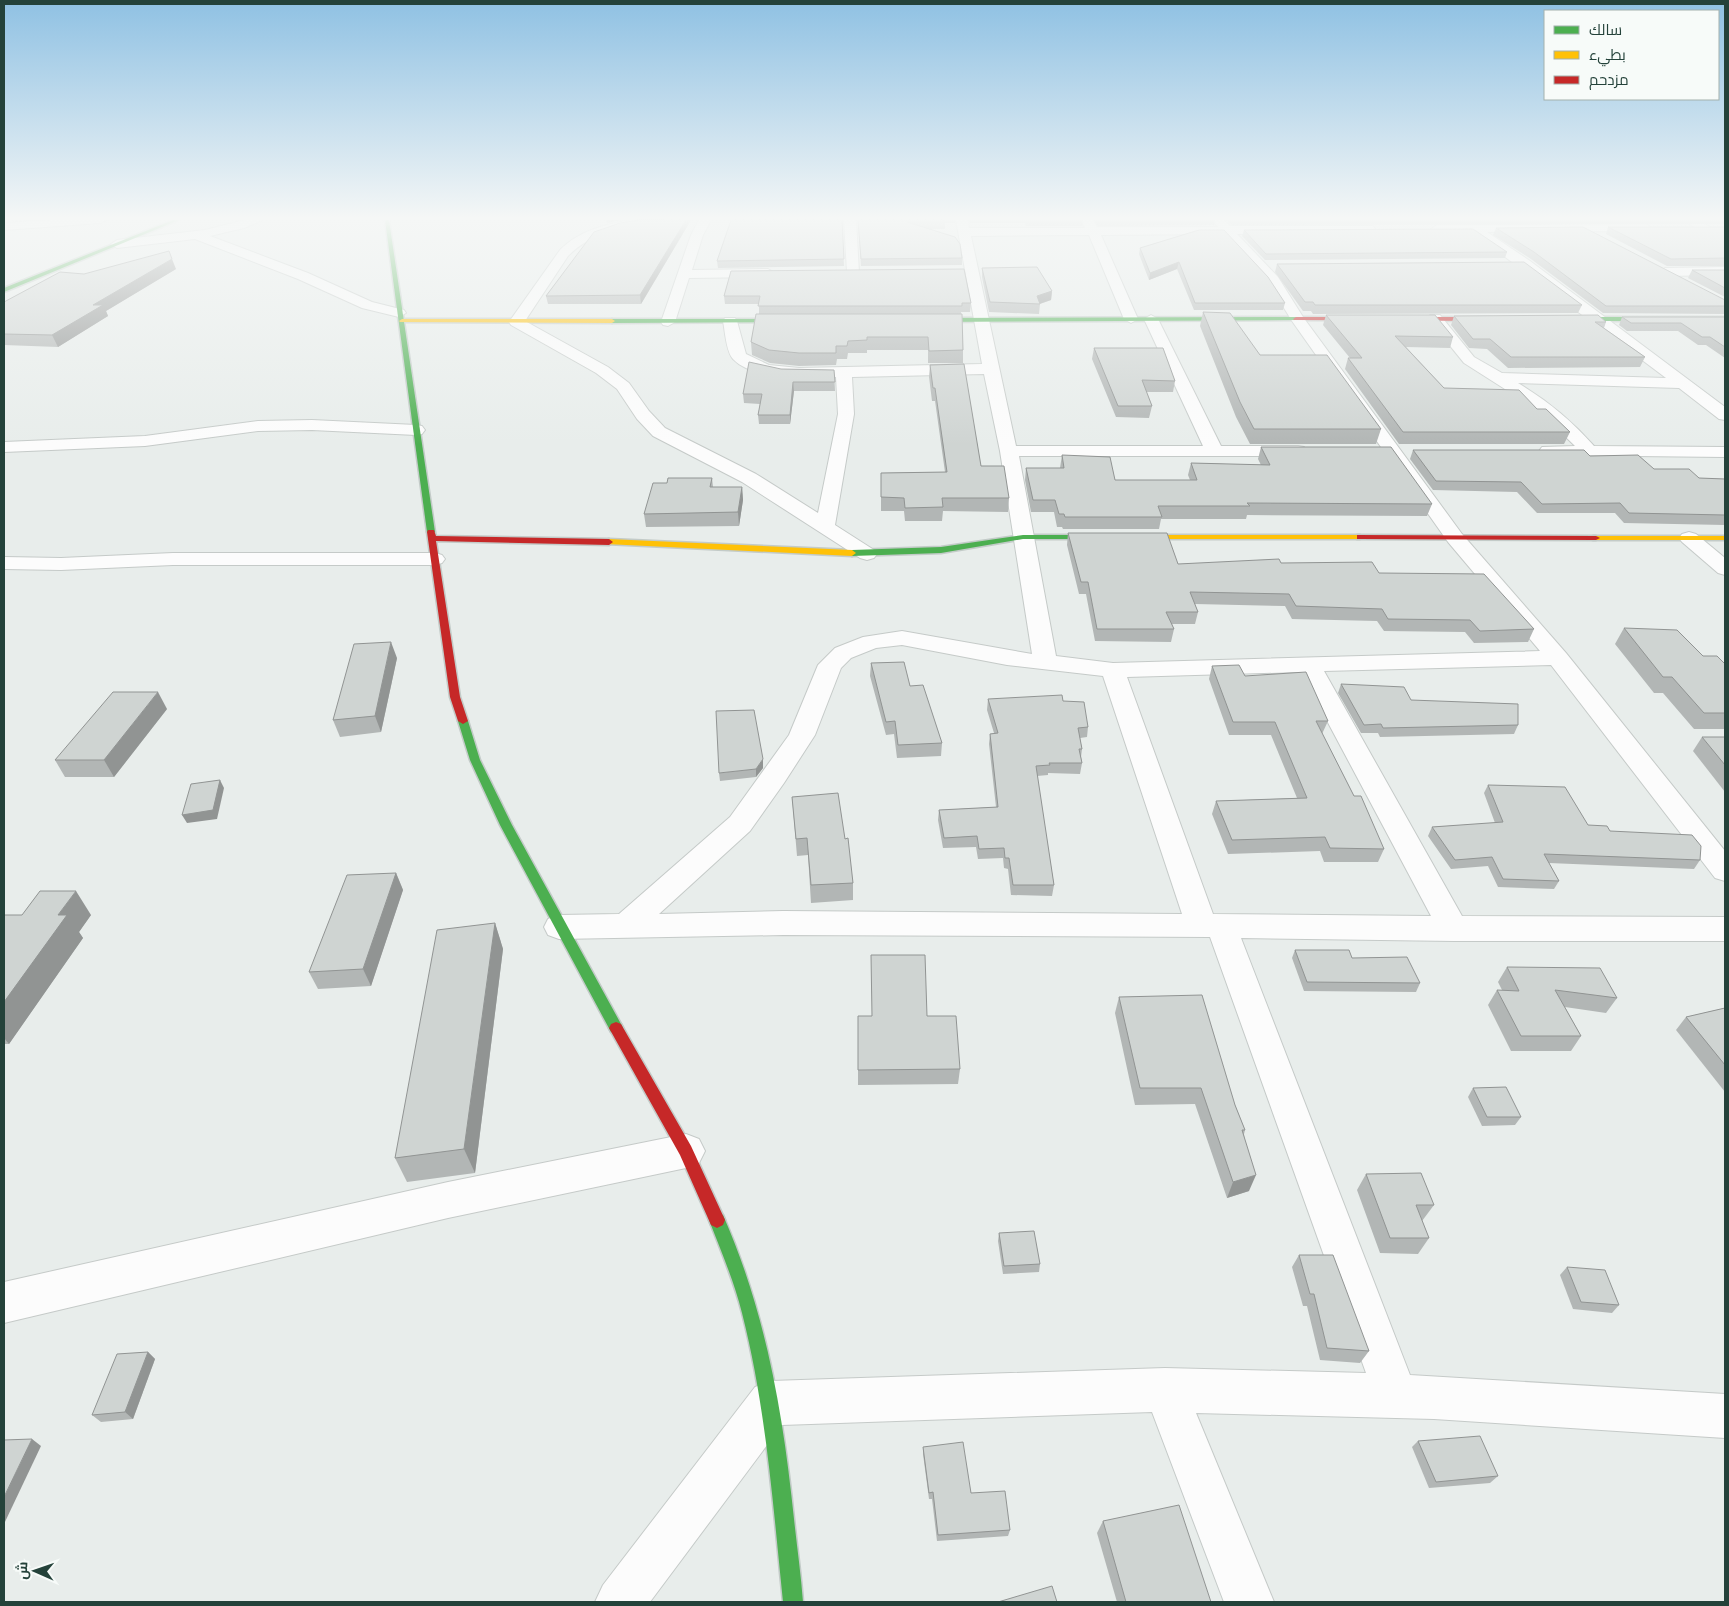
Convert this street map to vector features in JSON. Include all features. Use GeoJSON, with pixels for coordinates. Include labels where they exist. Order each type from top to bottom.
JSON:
{"type":"FeatureCollection","features":[{"type":"Feature","properties":{"kind":"street"},"geometry":{"type":"LineString","coordinates":[[345,295],[400,317],[516,322],[810,321]]}},
{"type":"Feature","properties":{"kind":"street"},"geometry":{"type":"LineString","coordinates":[[397,295],[454,697],[475,760],[506,825],[559,927],[686,1151],[723,1232],[744,1294],[771,1403],[793,1602]]}},
{"type":"Feature","properties":{"kind":"street"},"geometry":{"type":"LineString","coordinates":[[516,322],[538,295]]}},
{"type":"Feature","properties":{"kind":"street"},"geometry":{"type":"LineString","coordinates":[[668,322],[678,295]]}},
{"type":"Feature","properties":{"kind":"street"},"geometry":{"type":"LineString","coordinates":[[972,295],[991,369],[999,417],[1010,451],[1045,663]]}},
{"type":"Feature","properties":{"kind":"street"},"geometry":{"type":"LineString","coordinates":[[1121,295],[1131,319]]}},
{"type":"Feature","properties":{"kind":"street"},"geometry":{"type":"LineString","coordinates":[[1284,295],[1297,318],[1455,538],[1558,658],[1725,870]]}},
{"type":"Feature","properties":{"kind":"street"},"geometry":{"type":"LineString","coordinates":[[1566,295],[1725,415]]}},
{"type":"Feature","properties":{"kind":"street"},"geometry":{"type":"LineString","coordinates":[[1151,318],[1214,450]]}},
{"type":"Feature","properties":{"kind":"street"},"geometry":{"type":"LineString","coordinates":[[909,320],[1151,318],[1503,319]]}},
{"type":"Feature","properties":{"kind":"street"},"geometry":{"type":"LineString","coordinates":[[1435,318],[1469,360],[1544,406],[1566,426],[1588,451]]}},
{"type":"Feature","properties":{"kind":"street"},"geometry":{"type":"LineString","coordinates":[[1551,319],[1725,319]]}},
{"type":"Feature","properties":{"kind":"street"},"geometry":{"type":"LineString","coordinates":[[730,321],[739,356],[754,366],[780,372],[844,373],[991,369]]}},
{"type":"Feature","properties":{"kind":"street"},"geometry":{"type":"LineString","coordinates":[[516,322],[565,348],[623,386],[643,415],[658,432],[749,478],[866,554]]}},
{"type":"Feature","properties":{"kind":"street"},"geometry":{"type":"LineString","coordinates":[[825,526],[846,414],[844,373]]}},
{"type":"Feature","properties":{"kind":"street"},"geometry":{"type":"LineString","coordinates":[[1497,378],[1682,383]]}},
{"type":"Feature","properties":{"kind":"street"},"geometry":{"type":"LineString","coordinates":[[4,448],[145,441],[258,426],[320,425],[416,430]]}},
{"type":"Feature","properties":{"kind":"street"},"geometry":{"type":"LineString","coordinates":[[1010,451],[1214,450],[1315,452]]}},
{"type":"Feature","properties":{"kind":"street"},"geometry":{"type":"LineString","coordinates":[[1530,451],[1725,452]]}},
{"type":"Feature","properties":{"kind":"street"},"geometry":{"type":"LineString","coordinates":[[4,563],[61,564],[629,543],[866,554],[941,550],[1023,537],[1725,538]]}},
{"type":"Feature","properties":{"kind":"street"},"geometry":{"type":"LineString","coordinates":[[1689,538],[1725,569]]}},
{"type":"Feature","properties":{"kind":"street"},"geometry":{"type":"LineString","coordinates":[[626,926],[740,824],[775,777],[802,735],[830,665],[843,653],[871,642],[902,638],[1045,663],[1112,670],[1558,658]]}},
{"type":"Feature","properties":{"kind":"street"},"geometry":{"type":"LineString","coordinates":[[1309,664],[1454,929]]}},
{"type":"Feature","properties":{"kind":"street"},"geometry":{"type":"LineString","coordinates":[[1112,670],[1152,778],[1396,1395]]}},
{"type":"Feature","properties":{"kind":"street"},"geometry":{"type":"LineString","coordinates":[[559,927],[783,923],[1454,929],[1725,929]]}},
{"type":"Feature","properties":{"kind":"street"},"geometry":{"type":"LineString","coordinates":[[4,1303],[448,1200],[686,1151]]}},
{"type":"Feature","properties":{"kind":"street"},"geometry":{"type":"LineString","coordinates":[[771,1403],[1165,1390],[1396,1395],[1725,1416]]}},
{"type":"Feature","properties":{"kind":"street"},"geometry":{"type":"LineString","coordinates":[[1165,1390],[1249,1602]]}},
{"type":"Feature","properties":{"kind":"street"},"geometry":{"type":"LineString","coordinates":[[620,1602],[771,1403]]}},
{"type":"Feature","properties":{"kind":"building"},"geometry":{"type":"Polygon","coordinates":[[[17,295],[110,295],[93,305],[103,305],[52,335],[4,334],[4,302],[17,295]]]}},
{"type":"Feature","properties":{"kind":"building"},"geometry":{"type":"Polygon","coordinates":[[[547,295],[640,295],[640,295],[547,295]]]}},
{"type":"Feature","properties":{"kind":"building"},"geometry":{"type":"Polygon","coordinates":[[[969,295],[971,303],[962,303],[962,306],[758,306],[760,296],[724,296],[969,295]]]}},
{"type":"Feature","properties":{"kind":"building"},"geometry":{"type":"Polygon","coordinates":[[[988,295],[1040,295],[1037,296],[1040,304],[990,302],[988,295]]]}},
{"type":"Feature","properties":{"kind":"building"},"geometry":{"type":"Polygon","coordinates":[[[1192,295],[1280,295],[1285,303],[1195,303],[1192,295]]]}},
{"type":"Feature","properties":{"kind":"building"},"geometry":{"type":"Polygon","coordinates":[[[1300,295],[1568,295],[1582,305],[1315,305],[1313,302],[1305,302],[1300,295]]]}},
{"type":"Feature","properties":{"kind":"building"},"geometry":{"type":"Polygon","coordinates":[[[1591,295],[1715,295],[1725,300],[1725,306],[1606,306],[1591,295]]]}},
{"type":"Feature","properties":{"kind":"building"},"geometry":{"type":"Polygon","coordinates":[[[1203,312],[1230,313],[1260,355],[1327,355],[1381,429],[1254,429],[1240,402],[1203,312]]]}},
{"type":"Feature","properties":{"kind":"building"},"geometry":{"type":"Polygon","coordinates":[[[756,314],[962,314],[963,350],[929,351],[928,337],[867,337],[867,340],[848,341],[847,346],[836,346],[836,353],[799,353],[769,350],[751,342],[756,314]]]}},
{"type":"Feature","properties":{"kind":"building"},"geometry":{"type":"Polygon","coordinates":[[[1326,315],[1435,315],[1453,337],[1395,336],[1444,388],[1519,390],[1537,409],[1546,409],[1570,432],[1403,432],[1348,358],[1362,358],[1326,315]]]}},
{"type":"Feature","properties":{"kind":"building"},"geometry":{"type":"Polygon","coordinates":[[[1598,315],[1606,322],[1595,322],[1645,357],[1511,357],[1490,339],[1473,339],[1454,316],[1598,315]]]}},
{"type":"Feature","properties":{"kind":"building"},"geometry":{"type":"Polygon","coordinates":[[[1622,317],[1725,317],[1725,347],[1710,337],[1702,337],[1681,323],[1631,323],[1622,317]]]}},
{"type":"Feature","properties":{"kind":"building"},"geometry":{"type":"Polygon","coordinates":[[[1094,348],[1163,348],[1175,381],[1142,380],[1152,406],[1118,406],[1094,348]]]}},
{"type":"Feature","properties":{"kind":"building"},"geometry":{"type":"Polygon","coordinates":[[[749,362],[781,369],[834,370],[835,382],[793,382],[790,415],[758,415],[762,394],[743,394],[749,362]]]}},
{"type":"Feature","properties":{"kind":"building"},"geometry":{"type":"Polygon","coordinates":[[[964,364],[981,466],[1004,466],[1009,498],[942,498],[943,507],[905,508],[904,498],[881,497],[881,473],[947,472],[930,365],[964,364]]]}},
{"type":"Feature","properties":{"kind":"building"},"geometry":{"type":"Polygon","coordinates":[[[1261,447],[1391,447],[1432,504],[1247,503],[1250,506],[1158,506],[1162,517],[1065,517],[1064,514],[1059,514],[1055,500],[1033,500],[1026,468],[1064,468],[1062,455],[1110,457],[1115,480],[1197,480],[1191,463],[1270,465],[1261,447]]]}},
{"type":"Feature","properties":{"kind":"building"},"geometry":{"type":"Polygon","coordinates":[[[1413,450],[1584,450],[1590,456],[1638,455],[1654,469],[1689,469],[1699,478],[1725,479],[1725,515],[1629,513],[1620,503],[1542,504],[1521,482],[1436,481],[1413,450]]]}},
{"type":"Feature","properties":{"kind":"building"},"geometry":{"type":"Polygon","coordinates":[[[668,478],[712,478],[710,487],[742,487],[738,512],[644,514],[653,483],[667,483],[668,478]]]}},
{"type":"Feature","properties":{"kind":"building"},"geometry":{"type":"Polygon","coordinates":[[[1068,533],[1167,533],[1178,564],[1279,559],[1281,563],[1372,562],[1379,573],[1484,574],[1534,629],[1480,631],[1470,620],[1388,619],[1382,609],[1296,606],[1289,594],[1190,592],[1198,612],[1166,612],[1174,629],[1097,629],[1088,582],[1081,582],[1068,533]]]}},
{"type":"Feature","properties":{"kind":"building"},"geometry":{"type":"Polygon","coordinates":[[[1624,628],[1677,630],[1703,656],[1717,656],[1725,664],[1725,713],[1704,713],[1672,677],[1663,677],[1624,628]]]}},
{"type":"Feature","properties":{"kind":"building"},"geometry":{"type":"Polygon","coordinates":[[[391,642],[375,716],[333,720],[354,644],[391,642]]]}},
{"type":"Feature","properties":{"kind":"building"},"geometry":{"type":"Polygon","coordinates":[[[904,662],[910,686],[923,685],[942,743],[898,745],[895,721],[886,722],[871,663],[904,662]]]}},
{"type":"Feature","properties":{"kind":"building"},"geometry":{"type":"Polygon","coordinates":[[[1239,665],[1245,676],[1306,672],[1328,721],[1316,721],[1354,796],[1361,796],[1384,849],[1330,848],[1325,837],[1232,840],[1216,801],[1307,798],[1275,722],[1233,722],[1212,666],[1239,665]]]}},
{"type":"Feature","properties":{"kind":"building"},"geometry":{"type":"Polygon","coordinates":[[[1341,684],[1404,687],[1411,700],[1518,704],[1518,725],[1383,728],[1381,724],[1364,725],[1341,684]]]}},
{"type":"Feature","properties":{"kind":"building"},"geometry":{"type":"Polygon","coordinates":[[[113,692],[158,692],[104,760],[55,760],[113,692]]]}},
{"type":"Feature","properties":{"kind":"building"},"geometry":{"type":"Polygon","coordinates":[[[1062,695],[1063,701],[1084,702],[1088,727],[1078,728],[1082,749],[1079,749],[1082,763],[1049,763],[1050,765],[1036,766],[1054,885],[1013,885],[1009,858],[1005,858],[1004,848],[979,849],[977,836],[944,838],[939,810],[998,807],[990,734],[998,733],[988,699],[1062,695]]]}},
{"type":"Feature","properties":{"kind":"building"},"geometry":{"type":"Polygon","coordinates":[[[754,710],[763,759],[756,769],[719,773],[716,711],[754,710]]]}},
{"type":"Feature","properties":{"kind":"building"},"geometry":{"type":"Polygon","coordinates":[[[1702,737],[1725,737],[1725,765],[1702,737]]]}},
{"type":"Feature","properties":{"kind":"building"},"geometry":{"type":"Polygon","coordinates":[[[220,780],[213,810],[182,815],[191,784],[220,780]]]}},
{"type":"Feature","properties":{"kind":"building"},"geometry":{"type":"Polygon","coordinates":[[[1488,785],[1565,787],[1588,825],[1607,826],[1610,831],[1692,835],[1701,846],[1700,860],[1544,854],[1559,881],[1503,879],[1492,857],[1455,860],[1432,827],[1503,822],[1488,785]]]}},
{"type":"Feature","properties":{"kind":"building"},"geometry":{"type":"Polygon","coordinates":[[[838,793],[845,839],[848,838],[853,883],[811,885],[807,838],[796,839],[792,797],[838,793]]]}},
{"type":"Feature","properties":{"kind":"building"},"geometry":{"type":"Polygon","coordinates":[[[396,873],[363,969],[309,972],[347,875],[396,873]]]}},
{"type":"Feature","properties":{"kind":"building"},"geometry":{"type":"Polygon","coordinates":[[[40,891],[76,891],[58,915],[67,915],[4,1002],[4,915],[22,915],[40,891]]]}},
{"type":"Feature","properties":{"kind":"building"},"geometry":{"type":"Polygon","coordinates":[[[495,923],[464,1149],[395,1158],[437,930],[495,923]]]}},
{"type":"Feature","properties":{"kind":"building"},"geometry":{"type":"Polygon","coordinates":[[[1295,950],[1349,950],[1352,958],[1407,957],[1420,983],[1307,982],[1295,950]]]}},
{"type":"Feature","properties":{"kind":"building"},"geometry":{"type":"Polygon","coordinates":[[[871,955],[925,955],[927,1016],[956,1016],[960,1069],[858,1070],[858,1016],[872,1016],[871,955]]]}},
{"type":"Feature","properties":{"kind":"building"},"geometry":{"type":"Polygon","coordinates":[[[1507,967],[1600,968],[1617,998],[1555,990],[1581,1036],[1521,1036],[1497,990],[1519,991],[1507,967]]]}},
{"type":"Feature","properties":{"kind":"building"},"geometry":{"type":"Polygon","coordinates":[[[1202,995],[1235,1105],[1245,1130],[1242,1130],[1256,1175],[1233,1182],[1201,1088],[1140,1088],[1119,997],[1202,995]]]}},
{"type":"Feature","properties":{"kind":"building"},"geometry":{"type":"Polygon","coordinates":[[[1725,1008],[1725,1065],[1686,1017],[1725,1008]]]}},
{"type":"Feature","properties":{"kind":"building"},"geometry":{"type":"Polygon","coordinates":[[[1506,1087],[1521,1117],[1487,1117],[1473,1088],[1506,1087]]]}},
{"type":"Feature","properties":{"kind":"building"},"geometry":{"type":"Polygon","coordinates":[[[1421,1173],[1434,1205],[1416,1205],[1429,1238],[1390,1238],[1366,1174],[1421,1173]]]}},
{"type":"Feature","properties":{"kind":"building"},"geometry":{"type":"Polygon","coordinates":[[[1034,1231],[1040,1264],[1004,1266],[999,1233],[1034,1231]]]}},
{"type":"Feature","properties":{"kind":"building"},"geometry":{"type":"Polygon","coordinates":[[[1299,1255],[1333,1255],[1369,1351],[1327,1348],[1314,1294],[1310,1294],[1299,1255]]]}},
{"type":"Feature","properties":{"kind":"building"},"geometry":{"type":"Polygon","coordinates":[[[1567,1267],[1605,1270],[1619,1305],[1581,1302],[1567,1267]]]}},
{"type":"Feature","properties":{"kind":"building"},"geometry":{"type":"Polygon","coordinates":[[[148,1352],[125,1412],[92,1415],[117,1354],[148,1352]]]}},
{"type":"Feature","properties":{"kind":"building"},"geometry":{"type":"Polygon","coordinates":[[[1480,1436],[1498,1476],[1436,1482],[1418,1441],[1480,1436]]]}},
{"type":"Feature","properties":{"kind":"building"},"geometry":{"type":"Polygon","coordinates":[[[32,1439],[4,1497],[4,1440],[32,1439]]]}},
{"type":"Feature","properties":{"kind":"building"},"geometry":{"type":"Polygon","coordinates":[[[963,1442],[971,1493],[1005,1491],[1010,1530],[938,1535],[933,1492],[929,1493],[923,1447],[963,1442]]]}},
{"type":"Feature","properties":{"kind":"building"},"geometry":{"type":"Polygon","coordinates":[[[1179,1505],[1211,1602],[1126,1602],[1103,1521],[1179,1505]]]}},
{"type":"Feature","properties":{"kind":"building"},"geometry":{"type":"Polygon","coordinates":[[[1052,1586],[1057,1602],[998,1602],[1052,1586]]]}},
{"type":"Feature","properties":{"kind":"traffic: fast"},"geometry":{"type":"LineString","coordinates":[[398,295],[431,532]]}},
{"type":"Feature","properties":{"kind":"traffic: fast"},"geometry":{"type":"LineString","coordinates":[[926,320],[1296,319]]}},
{"type":"Feature","properties":{"kind":"traffic: fast"},"geometry":{"type":"LineString","coordinates":[[1566,319],[1725,319]]}},
{"type":"Feature","properties":{"kind":"traffic: fast"},"geometry":{"type":"LineString","coordinates":[[612,321],[793,321]]}},
{"type":"Feature","properties":{"kind":"traffic: fast"},"geometry":{"type":"LineString","coordinates":[[852,553],[941,550],[1023,537],[1158,537]]}},
{"type":"Feature","properties":{"kind":"traffic: fast"},"geometry":{"type":"LineString","coordinates":[[463,721],[475,760],[506,825],[616,1028]]}},
{"type":"Feature","properties":{"kind":"traffic: fast"},"geometry":{"type":"LineString","coordinates":[[717,1220],[735,1265],[762,1359],[777,1456],[793,1602]]}},
{"type":"Feature","properties":{"kind":"traffic: slow"},"geometry":{"type":"LineString","coordinates":[[402,321],[612,321]]}},
{"type":"Feature","properties":{"kind":"traffic: slow"},"geometry":{"type":"LineString","coordinates":[[1158,537],[1360,537]]}},
{"type":"Feature","properties":{"kind":"traffic: slow"},"geometry":{"type":"LineString","coordinates":[[1596,538],[1725,538]]}},
{"type":"Feature","properties":{"kind":"traffic: slow"},"geometry":{"type":"LineString","coordinates":[[609,542],[852,553]]}},
{"type":"Feature","properties":{"kind":"traffic: jam"},"geometry":{"type":"LineString","coordinates":[[1296,319],[1490,319]]}},
{"type":"Feature","properties":{"kind":"traffic: jam"},"geometry":{"type":"LineString","coordinates":[[431,532],[455,697],[463,721]]}},
{"type":"Feature","properties":{"kind":"traffic: jam"},"geometry":{"type":"LineString","coordinates":[[1360,537],[1596,538]]}},
{"type":"Feature","properties":{"kind":"traffic: jam"},"geometry":{"type":"LineString","coordinates":[[432,538],[609,542]]}},
{"type":"Feature","properties":{"kind":"traffic: jam"},"geometry":{"type":"LineString","coordinates":[[616,1028],[686,1151],[717,1220]]}}]}
